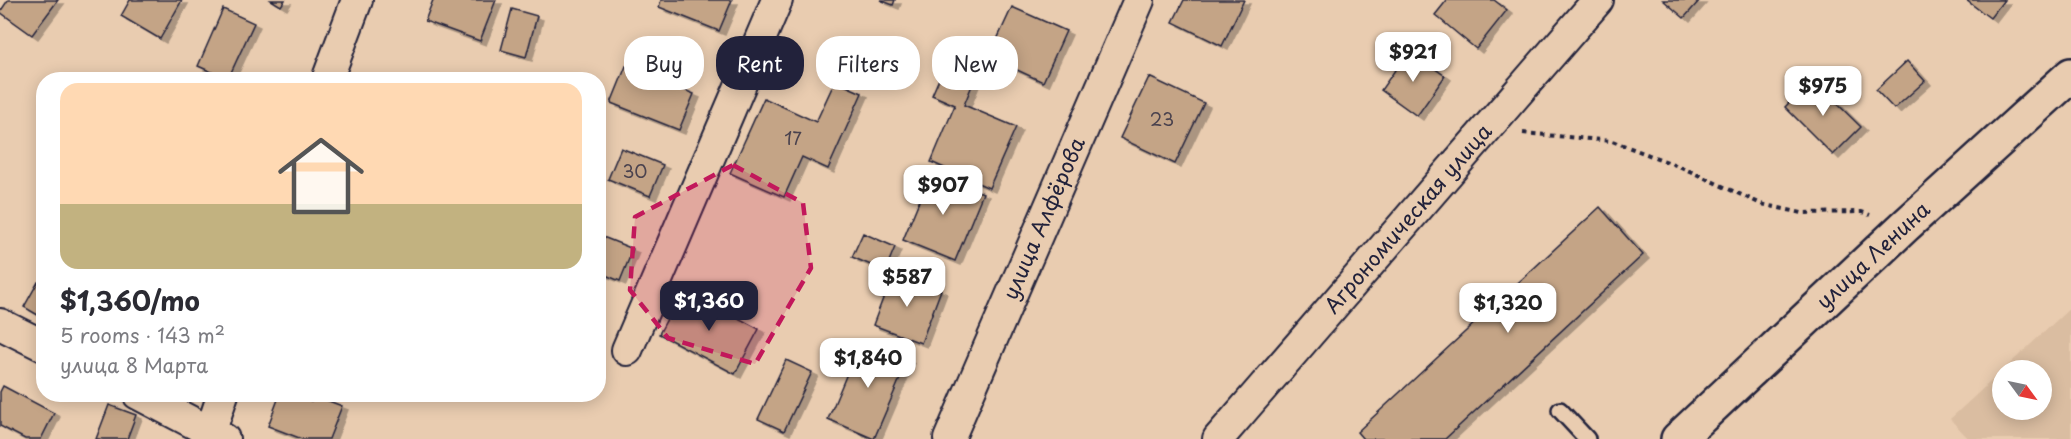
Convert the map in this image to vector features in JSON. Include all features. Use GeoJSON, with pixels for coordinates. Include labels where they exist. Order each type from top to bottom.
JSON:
{"type":"FeatureCollection","features":[{"type":"Feature","properties":{"kind":"street"},"geometry":{"type":"LineString","coordinates":[[330,72],[357,0]]}},
{"type":"Feature","properties":{"kind":"street"},"geometry":{"type":"LineString","coordinates":[[627,350],[777,0]]}},
{"type":"Feature","properties":{"kind":"street","name":"улица Алфёрова"},"geometry":{"type":"LineString","coordinates":[[949,439],[1139,0]]}},
{"type":"Feature","properties":{"kind":"street","name":"Агрономическая улица"},"geometry":{"type":"LineString","coordinates":[[1218,439],[1598,0]]}},
{"type":"Feature","properties":{"kind":"street","name":"улица Ленина"},"geometry":{"type":"LineString","coordinates":[[1678,439],[1905,226],[2071,75]]}},
{"type":"Feature","properties":{"kind":"street"},"geometry":{"type":"LineString","coordinates":[[0,324],[36,342]]}},
{"type":"Feature","properties":{"kind":"street"},"geometry":{"type":"LineString","coordinates":[[152,402],[214,437],[221,402]]}},
{"type":"Feature","properties":{"kind":"lane"},"geometry":{"type":"LineString","coordinates":[[1560,410],[1587,439]]}},
{"type":"Feature","properties":{"kind":"path"},"geometry":{"type":"LineString","coordinates":[[1486,131],[1550,134],[1612,141],[1681,167],[1761,204],[1802,213],[1862,212],[1905,226]]}},
{"type":"Feature","properties":{"kind":"highlighted area"},"geometry":{"type":"Polygon","coordinates":[[[733,165],[803,203],[811,268],[755,364],[668,338],[630,290],[635,217],[733,165]]]}},
{"type":"Feature","properties":{"kind":"shaded area"},"geometry":{"type":"Polygon","coordinates":[[[2071,307],[2071,439],[1969,439],[1950,419],[1992,380],[1992,420],[2052,420],[2052,360],[2014,360],[2071,307]]]}},
{"type":"Feature","properties":{"kind":"building"},"geometry":{"type":"Polygon","coordinates":[[[8,0],[58,0],[32,35],[0,12],[8,0]]]}},
{"type":"Feature","properties":{"kind":"building"},"geometry":{"type":"Polygon","coordinates":[[[130,0],[182,0],[160,39],[121,16],[130,0]]]}},
{"type":"Feature","properties":{"kind":"building"},"geometry":{"type":"Polygon","coordinates":[[[271,0],[285,0],[281,6],[271,0]]]}},
{"type":"Feature","properties":{"kind":"building"},"geometry":{"type":"Polygon","coordinates":[[[433,0],[496,0],[480,41],[425,21],[433,0]]]}},
{"type":"Feature","properties":{"kind":"building"},"geometry":{"type":"Polygon","coordinates":[[[661,0],[732,0],[719,31],[659,7],[661,0]]]}},
{"type":"Feature","properties":{"kind":"building"},"geometry":{"type":"Polygon","coordinates":[[[880,0],[895,0],[893,5],[880,0]]]}},
{"type":"Feature","properties":{"kind":"building"},"geometry":{"type":"Polygon","coordinates":[[[1184,0],[1244,0],[1222,46],[1173,22],[1184,0]]]}},
{"type":"Feature","properties":{"kind":"building"},"geometry":{"type":"Polygon","coordinates":[[[1447,0],[1494,0],[1507,10],[1476,49],[1435,15],[1447,0]]]}},
{"type":"Feature","properties":{"kind":"building"},"geometry":{"type":"Polygon","coordinates":[[[1663,0],[1700,0],[1684,18],[1663,0]]]}},
{"type":"Feature","properties":{"kind":"building"},"geometry":{"type":"Polygon","coordinates":[[[1966,0],[2004,0],[1990,18],[1966,0]]]}},
{"type":"Feature","properties":{"kind":"building"},"geometry":{"type":"Polygon","coordinates":[[[1012,7],[1066,31],[1043,82],[1018,70],[1018,36],[999,36],[1012,7]]]}},
{"type":"Feature","properties":{"kind":"building"},"geometry":{"type":"Polygon","coordinates":[[[223,9],[254,23],[231,72],[212,72],[198,66],[223,9]]]}},
{"type":"Feature","properties":{"kind":"building"},"geometry":{"type":"Polygon","coordinates":[[[512,9],[537,16],[526,57],[501,50],[512,9]]]}},
{"type":"Feature","properties":{"kind":"building"},"geometry":{"type":"Polygon","coordinates":[[[1409,50],[1445,76],[1417,116],[1381,90],[1409,50]]]}},
{"type":"Feature","properties":{"kind":"building"},"geometry":{"type":"Polygon","coordinates":[[[1907,61],[1925,81],[1894,109],[1876,90],[1907,61]]]}},
{"type":"Feature","properties":{"kind":"building"},"geometry":{"type":"Polygon","coordinates":[[[624,71],[624,90],[684,90],[694,94],[679,130],[611,103],[624,71]]]}},
{"type":"Feature","properties":{"kind":"building"},"geometry":{"type":"Polygon","coordinates":[[[1149,77],[1204,103],[1175,164],[1120,138],[1149,77]]]}},
{"type":"Feature","properties":{"kind":"building"},"geometry":{"type":"Polygon","coordinates":[[[1812,79],[1861,127],[1833,155],[1785,107],[1812,79]]]}},
{"type":"Feature","properties":{"kind":"building"},"geometry":{"type":"Polygon","coordinates":[[[831,90],[855,90],[862,93],[828,169],[802,157],[784,197],[730,173],[764,98],[816,122],[831,90]]]}},
{"type":"Feature","properties":{"kind":"building"},"geometry":{"type":"Polygon","coordinates":[[[934,90],[970,90],[964,105],[1016,127],[989,188],[931,162],[955,105],[932,95],[934,90]]]}},
{"type":"Feature","properties":{"kind":"building"},"geometry":{"type":"Polygon","coordinates":[[[621,148],[663,165],[650,196],[608,179],[621,148]]]}},
{"type":"Feature","properties":{"kind":"building"},"geometry":{"type":"Polygon","coordinates":[[[931,172],[983,193],[955,261],[903,240],[931,172]]]}},
{"type":"Feature","properties":{"kind":"building"},"geometry":{"type":"Polygon","coordinates":[[[1600,207],[1643,255],[1445,439],[1363,439],[1357,432],[1600,207]]]}},
{"type":"Feature","properties":{"kind":"building"},"geometry":{"type":"Polygon","coordinates":[[[863,233],[895,247],[885,271],[852,257],[863,233]]]}},
{"type":"Feature","properties":{"kind":"building"},"geometry":{"type":"Polygon","coordinates":[[[606,238],[633,249],[620,281],[606,275],[606,238]]]}},
{"type":"Feature","properties":{"kind":"building"},"geometry":{"type":"Polygon","coordinates":[[[893,272],[941,290],[921,343],[873,325],[893,272]]]}},
{"type":"Feature","properties":{"kind":"building"},"geometry":{"type":"Polygon","coordinates":[[[36,286],[36,314],[24,307],[36,286]]]}},
{"type":"Feature","properties":{"kind":"building"},"geometry":{"type":"Polygon","coordinates":[[[683,289],[759,329],[735,374],[659,334],[683,289]]]}},
{"type":"Feature","properties":{"kind":"building"},"geometry":{"type":"Polygon","coordinates":[[[861,340],[908,360],[874,439],[828,419],[861,340]]]}},
{"type":"Feature","properties":{"kind":"building"},"geometry":{"type":"Polygon","coordinates":[[[786,360],[812,372],[784,431],[758,419],[786,360]]]}},
{"type":"Feature","properties":{"kind":"building"},"geometry":{"type":"Polygon","coordinates":[[[3,386],[54,413],[41,439],[25,439],[0,426],[0,392],[3,386]]]}},
{"type":"Feature","properties":{"kind":"building"},"geometry":{"type":"Polygon","coordinates":[[[277,402],[331,402],[342,406],[329,439],[302,439],[268,426],[277,402]]]}},
{"type":"Feature","properties":{"kind":"building"},"geometry":{"type":"Polygon","coordinates":[[[109,405],[136,415],[127,439],[96,439],[109,405]]]}}]}
